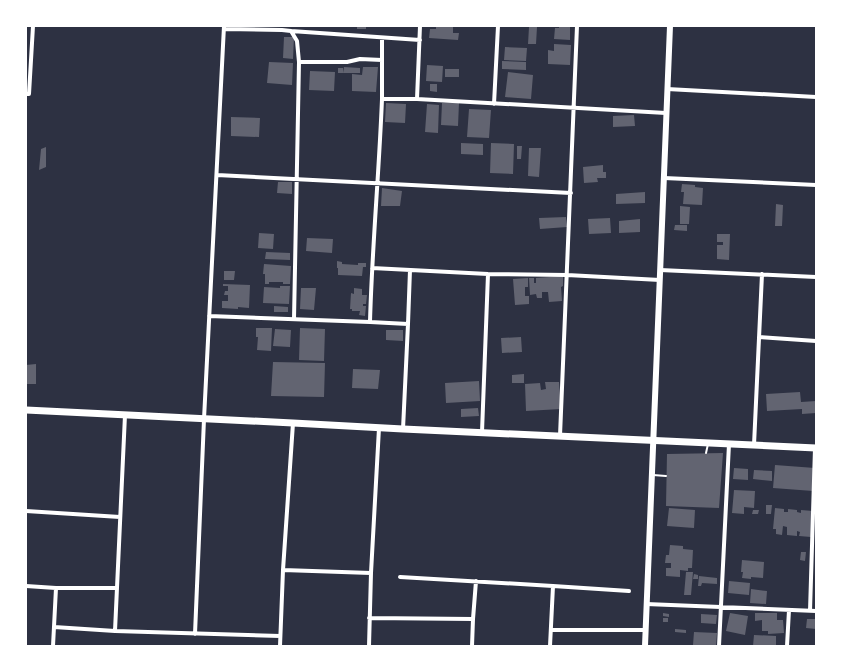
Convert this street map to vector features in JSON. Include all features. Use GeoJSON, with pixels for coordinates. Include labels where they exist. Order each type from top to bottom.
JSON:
{"type":"FeatureCollection","features":[{"type":"Feature","properties":{"kind":"highway"},"geometry":{"type":"LineString","coordinates":[[26,410],[816,448]]}},
{"type":"Feature","properties":{"kind":"main road"},"geometry":{"type":"LineString","coordinates":[[645,646],[670,26]]}},
{"type":"Feature","properties":{"kind":"street"},"geometry":{"type":"LineString","coordinates":[[26,94],[29,94],[33,26]]}},
{"type":"Feature","properties":{"kind":"street"},"geometry":{"type":"LineString","coordinates":[[417,99],[420,26]]}},
{"type":"Feature","properties":{"kind":"street"},"geometry":{"type":"LineString","coordinates":[[494,104],[498,26]]}},
{"type":"Feature","properties":{"kind":"street"},"geometry":{"type":"LineString","coordinates":[[560,436],[577,26]]}},
{"type":"Feature","properties":{"kind":"street"},"geometry":{"type":"LineString","coordinates":[[195,634],[204,419],[224,28],[282,30],[420,40]]}},
{"type":"Feature","properties":{"kind":"street"},"geometry":{"type":"LineString","coordinates":[[291,31],[297,41],[299,62],[294,320]]}},
{"type":"Feature","properties":{"kind":"street"},"geometry":{"type":"LineString","coordinates":[[370,322],[382,99],[382,38]]}},
{"type":"Feature","properties":{"kind":"street"},"geometry":{"type":"LineString","coordinates":[[299,62],[347,62],[360,59],[382,60]]}},
{"type":"Feature","properties":{"kind":"street"},"geometry":{"type":"LineString","coordinates":[[667,89],[816,97]]}},
{"type":"Feature","properties":{"kind":"street"},"geometry":{"type":"LineString","coordinates":[[382,99],[417,99],[666,113]]}},
{"type":"Feature","properties":{"kind":"street"},"geometry":{"type":"LineString","coordinates":[[217,175],[570,193]]}},
{"type":"Feature","properties":{"kind":"street"},"geometry":{"type":"LineString","coordinates":[[664,178],[816,185]]}},
{"type":"Feature","properties":{"kind":"street"},"geometry":{"type":"LineString","coordinates":[[372,268],[660,280]]}},
{"type":"Feature","properties":{"kind":"street"},"geometry":{"type":"LineString","coordinates":[[403,429],[410,270]]}},
{"type":"Feature","properties":{"kind":"street"},"geometry":{"type":"LineString","coordinates":[[660,270],[816,277]]}},
{"type":"Feature","properties":{"kind":"street"},"geometry":{"type":"LineString","coordinates":[[482,432],[488,274]]}},
{"type":"Feature","properties":{"kind":"street"},"geometry":{"type":"LineString","coordinates":[[754,445],[762,274]]}},
{"type":"Feature","properties":{"kind":"street"},"geometry":{"type":"LineString","coordinates":[[209,316],[408,324]]}},
{"type":"Feature","properties":{"kind":"street"},"geometry":{"type":"LineString","coordinates":[[759,337],[816,341]]}},
{"type":"Feature","properties":{"kind":"street"},"geometry":{"type":"LineString","coordinates":[[115,631],[125,415]]}},
{"type":"Feature","properties":{"kind":"street"},"geometry":{"type":"LineString","coordinates":[[280,646],[283,570],[293,423]]}},
{"type":"Feature","properties":{"kind":"street"},"geometry":{"type":"LineString","coordinates":[[369,646],[371,573],[379,428]]}},
{"type":"Feature","properties":{"kind":"street"},"geometry":{"type":"LineString","coordinates":[[718,646],[729,444]]}},
{"type":"Feature","properties":{"kind":"street"},"geometry":{"type":"LineString","coordinates":[[810,611],[816,448]]}},
{"type":"Feature","properties":{"kind":"street"},"geometry":{"type":"LineString","coordinates":[[26,511],[120,517]]}},
{"type":"Feature","properties":{"kind":"street"},"geometry":{"type":"LineString","coordinates":[[283,570],[371,573]]}},
{"type":"Feature","properties":{"kind":"street"},"geometry":{"type":"LineString","coordinates":[[400,577],[630,591]]}},
{"type":"Feature","properties":{"kind":"street"},"geometry":{"type":"LineString","coordinates":[[472,646],[476,581]]}},
{"type":"Feature","properties":{"kind":"street"},"geometry":{"type":"LineString","coordinates":[[26,586],[56,588],[117,588]]}},
{"type":"Feature","properties":{"kind":"street"},"geometry":{"type":"LineString","coordinates":[[550,646],[553,586]]}},
{"type":"Feature","properties":{"kind":"street"},"geometry":{"type":"LineString","coordinates":[[53,646],[56,588]]}},
{"type":"Feature","properties":{"kind":"street"},"geometry":{"type":"LineString","coordinates":[[646,604],[816,611]]}},
{"type":"Feature","properties":{"kind":"street"},"geometry":{"type":"LineString","coordinates":[[787,646],[789,610]]}},
{"type":"Feature","properties":{"kind":"street"},"geometry":{"type":"LineString","coordinates":[[369,618],[473,619]]}},
{"type":"Feature","properties":{"kind":"street"},"geometry":{"type":"LineString","coordinates":[[54,627],[115,631],[280,636]]}},
{"type":"Feature","properties":{"kind":"street"},"geometry":{"type":"LineString","coordinates":[[551,630],[645,630]]}},
{"type":"Feature","properties":{"kind":"lane"},"geometry":{"type":"LineString","coordinates":[[706,453],[708,443]]}},
{"type":"Feature","properties":{"kind":"lane"},"geometry":{"type":"LineString","coordinates":[[652,475],[666,476]]}},
{"type":"Feature","properties":{"kind":"building"},"geometry":{"type":"Polygon","coordinates":[[[357,26],[366,26],[366,29],[357,29],[357,26]]]}},
{"type":"Feature","properties":{"kind":"building"},"geometry":{"type":"Polygon","coordinates":[[[436,26],[453,27],[453,33],[459,33],[458,40],[429,38],[430,29],[436,29],[436,26]]]}},
{"type":"Feature","properties":{"kind":"building"},"geometry":{"type":"Polygon","coordinates":[[[559,26],[570,26],[570,40],[554,39],[555,28],[559,28],[559,26]]]}},
{"type":"Feature","properties":{"kind":"building"},"geometry":{"type":"Polygon","coordinates":[[[529,27],[537,27],[536,44],[528,44],[529,27]]]}},
{"type":"Feature","properties":{"kind":"building"},"geometry":{"type":"Polygon","coordinates":[[[284,37],[294,37],[293,59],[283,58],[284,37]]]}},
{"type":"Feature","properties":{"kind":"building"},"geometry":{"type":"Polygon","coordinates":[[[554,44],[571,45],[570,65],[548,64],[548,50],[554,51],[554,44]]]}},
{"type":"Feature","properties":{"kind":"building"},"geometry":{"type":"Polygon","coordinates":[[[505,47],[527,48],[526,61],[504,60],[505,47]]]}},
{"type":"Feature","properties":{"kind":"building"},"geometry":{"type":"Polygon","coordinates":[[[502,61],[526,62],[526,70],[502,69],[502,61]]]}},
{"type":"Feature","properties":{"kind":"building"},"geometry":{"type":"Polygon","coordinates":[[[269,62],[293,63],[292,85],[267,83],[269,62]]]}},
{"type":"Feature","properties":{"kind":"building"},"geometry":{"type":"Polygon","coordinates":[[[427,65],[443,66],[442,82],[426,81],[427,65]]]}},
{"type":"Feature","properties":{"kind":"building"},"geometry":{"type":"Polygon","coordinates":[[[344,67],[360,68],[360,73],[343,73],[344,67]]]}},
{"type":"Feature","properties":{"kind":"building"},"geometry":{"type":"Polygon","coordinates":[[[363,67],[378,67],[376,92],[352,91],[352,74],[362,75],[363,67]]]}},
{"type":"Feature","properties":{"kind":"building"},"geometry":{"type":"Polygon","coordinates":[[[338,68],[343,68],[343,73],[338,73],[338,68]]]}},
{"type":"Feature","properties":{"kind":"building"},"geometry":{"type":"Polygon","coordinates":[[[445,69],[459,69],[459,77],[445,77],[445,69]]]}},
{"type":"Feature","properties":{"kind":"building"},"geometry":{"type":"Polygon","coordinates":[[[310,71],[335,72],[334,91],[309,90],[310,71]]]}},
{"type":"Feature","properties":{"kind":"building"},"geometry":{"type":"Polygon","coordinates":[[[508,72],[533,75],[531,99],[505,97],[508,72]]]}},
{"type":"Feature","properties":{"kind":"building"},"geometry":{"type":"Polygon","coordinates":[[[430,84],[437,84],[437,92],[430,91],[430,84]]]}},
{"type":"Feature","properties":{"kind":"building"},"geometry":{"type":"Polygon","coordinates":[[[386,103],[406,104],[405,123],[385,122],[386,103]]]}},
{"type":"Feature","properties":{"kind":"building"},"geometry":{"type":"Polygon","coordinates":[[[442,103],[459,103],[458,126],[441,125],[442,103]]]}},
{"type":"Feature","properties":{"kind":"building"},"geometry":{"type":"Polygon","coordinates":[[[427,104],[439,105],[438,133],[425,132],[427,104]]]}},
{"type":"Feature","properties":{"kind":"building"},"geometry":{"type":"Polygon","coordinates":[[[469,109],[491,110],[489,138],[467,137],[469,109]]]}},
{"type":"Feature","properties":{"kind":"building"},"geometry":{"type":"Polygon","coordinates":[[[634,115],[635,126],[613,127],[613,116],[634,115]]]}},
{"type":"Feature","properties":{"kind":"building"},"geometry":{"type":"Polygon","coordinates":[[[231,117],[260,118],[259,137],[231,136],[231,117]]]}},
{"type":"Feature","properties":{"kind":"building"},"geometry":{"type":"Polygon","coordinates":[[[461,143],[483,144],[483,155],[461,154],[461,143]]]}},
{"type":"Feature","properties":{"kind":"building"},"geometry":{"type":"Polygon","coordinates":[[[491,143],[514,144],[513,174],[490,173],[491,143]]]}},
{"type":"Feature","properties":{"kind":"building"},"geometry":{"type":"Polygon","coordinates":[[[517,146],[522,146],[521,159],[517,159],[517,146]]]}},
{"type":"Feature","properties":{"kind":"building"},"geometry":{"type":"Polygon","coordinates":[[[46,147],[46,167],[39,170],[41,149],[46,147]]]}},
{"type":"Feature","properties":{"kind":"building"},"geometry":{"type":"Polygon","coordinates":[[[529,148],[541,148],[539,177],[528,176],[529,148]]]}},
{"type":"Feature","properties":{"kind":"building"},"geometry":{"type":"Polygon","coordinates":[[[603,165],[603,172],[606,172],[606,178],[597,178],[598,182],[584,183],[583,167],[603,165]]]}},
{"type":"Feature","properties":{"kind":"building"},"geometry":{"type":"Polygon","coordinates":[[[278,182],[292,182],[292,194],[277,193],[278,182]]]}},
{"type":"Feature","properties":{"kind":"building"},"geometry":{"type":"Polygon","coordinates":[[[682,184],[695,185],[695,187],[703,188],[702,205],[683,204],[684,192],[681,192],[682,184]]]}},
{"type":"Feature","properties":{"kind":"building"},"geometry":{"type":"Polygon","coordinates":[[[382,188],[402,191],[400,206],[381,206],[382,188]]]}},
{"type":"Feature","properties":{"kind":"building"},"geometry":{"type":"Polygon","coordinates":[[[645,192],[645,203],[616,204],[616,194],[645,192]]]}},
{"type":"Feature","properties":{"kind":"building"},"geometry":{"type":"Polygon","coordinates":[[[776,204],[783,205],[782,226],[775,226],[776,204]]]}},
{"type":"Feature","properties":{"kind":"building"},"geometry":{"type":"Polygon","coordinates":[[[680,206],[690,207],[689,224],[680,224],[680,206]]]}},
{"type":"Feature","properties":{"kind":"building"},"geometry":{"type":"Polygon","coordinates":[[[566,217],[567,227],[540,229],[539,218],[566,217]]]}},
{"type":"Feature","properties":{"kind":"building"},"geometry":{"type":"Polygon","coordinates":[[[610,218],[611,233],[589,234],[588,219],[610,218]]]}},
{"type":"Feature","properties":{"kind":"building"},"geometry":{"type":"Polygon","coordinates":[[[640,219],[640,232],[619,233],[619,221],[640,219]]]}},
{"type":"Feature","properties":{"kind":"building"},"geometry":{"type":"Polygon","coordinates":[[[675,225],[687,225],[687,231],[674,230],[675,225]]]}},
{"type":"Feature","properties":{"kind":"building"},"geometry":{"type":"Polygon","coordinates":[[[259,233],[274,234],[273,249],[258,248],[259,233]]]}},
{"type":"Feature","properties":{"kind":"building"},"geometry":{"type":"Polygon","coordinates":[[[717,234],[730,234],[729,260],[717,259],[717,245],[723,245],[723,242],[717,242],[717,234]]]}},
{"type":"Feature","properties":{"kind":"building"},"geometry":{"type":"Polygon","coordinates":[[[307,238],[333,239],[332,253],[306,251],[307,238]]]}},
{"type":"Feature","properties":{"kind":"building"},"geometry":{"type":"Polygon","coordinates":[[[266,252],[290,253],[290,260],[265,259],[266,252]]]}},
{"type":"Feature","properties":{"kind":"building"},"geometry":{"type":"Polygon","coordinates":[[[337,261],[342,262],[342,264],[358,265],[358,263],[366,263],[366,267],[363,267],[362,276],[338,275],[337,261]]]}},
{"type":"Feature","properties":{"kind":"building"},"geometry":{"type":"Polygon","coordinates":[[[264,264],[291,266],[290,284],[283,284],[283,282],[269,282],[269,284],[265,284],[265,274],[263,274],[264,264]]]}},
{"type":"Feature","properties":{"kind":"building"},"geometry":{"type":"Polygon","coordinates":[[[224,271],[235,271],[234,280],[224,280],[224,271]]]}},
{"type":"Feature","properties":{"kind":"building"},"geometry":{"type":"Polygon","coordinates":[[[563,276],[563,286],[561,287],[562,301],[549,302],[548,292],[542,292],[542,298],[537,298],[536,294],[530,295],[529,278],[534,278],[534,283],[536,283],[536,278],[563,276]]]}},
{"type":"Feature","properties":{"kind":"building"},"geometry":{"type":"Polygon","coordinates":[[[528,278],[528,287],[525,287],[525,296],[529,296],[529,304],[515,305],[513,279],[528,278]]]}},
{"type":"Feature","properties":{"kind":"building"},"geometry":{"type":"Polygon","coordinates":[[[223,284],[250,285],[249,308],[222,308],[222,301],[228,301],[228,295],[224,295],[225,291],[228,291],[228,286],[223,286],[223,284]]]}},
{"type":"Feature","properties":{"kind":"building"},"geometry":{"type":"Polygon","coordinates":[[[280,286],[290,286],[289,304],[263,303],[264,287],[280,288],[280,286]]]}},
{"type":"Feature","properties":{"kind":"building"},"geometry":{"type":"Polygon","coordinates":[[[301,288],[316,288],[314,310],[300,309],[301,288]]]}},
{"type":"Feature","properties":{"kind":"building"},"geometry":{"type":"Polygon","coordinates":[[[354,288],[362,289],[362,295],[367,295],[366,304],[363,304],[363,306],[366,306],[365,316],[359,315],[360,311],[352,311],[352,309],[350,309],[351,293],[354,294],[354,288]]]}},
{"type":"Feature","properties":{"kind":"building"},"geometry":{"type":"Polygon","coordinates":[[[274,306],[288,307],[288,312],[274,312],[274,306]]]}},
{"type":"Feature","properties":{"kind":"building"},"geometry":{"type":"Polygon","coordinates":[[[256,328],[272,328],[271,351],[257,350],[258,337],[256,337],[256,328]]]}},
{"type":"Feature","properties":{"kind":"building"},"geometry":{"type":"Polygon","coordinates":[[[300,328],[325,329],[324,361],[299,360],[300,328]]]}},
{"type":"Feature","properties":{"kind":"building"},"geometry":{"type":"Polygon","coordinates":[[[275,329],[291,330],[290,347],[273,346],[275,329]]]}},
{"type":"Feature","properties":{"kind":"building"},"geometry":{"type":"Polygon","coordinates":[[[386,330],[403,330],[403,341],[386,340],[386,330]]]}},
{"type":"Feature","properties":{"kind":"building"},"geometry":{"type":"Polygon","coordinates":[[[521,337],[522,352],[502,353],[501,338],[521,337]]]}},
{"type":"Feature","properties":{"kind":"building"},"geometry":{"type":"Polygon","coordinates":[[[273,362],[325,363],[324,397],[271,396],[273,362]]]}},
{"type":"Feature","properties":{"kind":"building"},"geometry":{"type":"Polygon","coordinates":[[[36,364],[36,384],[26,384],[26,365],[36,364]]]}},
{"type":"Feature","properties":{"kind":"building"},"geometry":{"type":"Polygon","coordinates":[[[353,369],[380,370],[378,389],[352,388],[353,369]]]}},
{"type":"Feature","properties":{"kind":"building"},"geometry":{"type":"Polygon","coordinates":[[[524,374],[524,383],[512,383],[512,375],[524,374]]]}},
{"type":"Feature","properties":{"kind":"building"},"geometry":{"type":"Polygon","coordinates":[[[479,381],[480,401],[446,403],[445,383],[479,381]]]}},
{"type":"Feature","properties":{"kind":"building"},"geometry":{"type":"Polygon","coordinates":[[[545,382],[559,382],[561,409],[526,411],[525,384],[540,383],[541,390],[546,389],[545,382]]]}},
{"type":"Feature","properties":{"kind":"building"},"geometry":{"type":"Polygon","coordinates":[[[800,392],[801,402],[816,401],[816,413],[802,414],[802,409],[767,411],[766,394],[800,392]]]}},
{"type":"Feature","properties":{"kind":"building"},"geometry":{"type":"Polygon","coordinates":[[[478,408],[479,416],[461,417],[461,409],[478,408]]]}},
{"type":"Feature","properties":{"kind":"building"},"geometry":{"type":"Polygon","coordinates":[[[723,453],[719,508],[666,506],[667,454],[723,453]]]}},
{"type":"Feature","properties":{"kind":"building"},"geometry":{"type":"Polygon","coordinates":[[[775,465],[815,468],[813,491],[773,488],[775,465]]]}},
{"type":"Feature","properties":{"kind":"building"},"geometry":{"type":"Polygon","coordinates":[[[734,468],[748,469],[748,480],[733,479],[734,468]]]}},
{"type":"Feature","properties":{"kind":"building"},"geometry":{"type":"Polygon","coordinates":[[[754,470],[772,471],[772,481],[753,479],[754,470]]]}},
{"type":"Feature","properties":{"kind":"building"},"geometry":{"type":"Polygon","coordinates":[[[734,490],[755,491],[754,508],[744,507],[744,514],[732,513],[734,490]]]}},
{"type":"Feature","properties":{"kind":"building"},"geometry":{"type":"Polygon","coordinates":[[[766,505],[772,505],[771,514],[766,514],[766,505]]]}},
{"type":"Feature","properties":{"kind":"building"},"geometry":{"type":"Polygon","coordinates":[[[669,508],[695,510],[694,528],[667,526],[669,508]]]}},
{"type":"Feature","properties":{"kind":"building"},"geometry":{"type":"Polygon","coordinates":[[[775,508],[784,509],[784,512],[788,512],[788,509],[797,510],[797,512],[801,513],[801,510],[813,511],[811,537],[799,536],[800,532],[797,531],[797,536],[787,535],[787,527],[783,526],[782,535],[776,534],[776,529],[773,529],[775,508]]]}},
{"type":"Feature","properties":{"kind":"building"},"geometry":{"type":"Polygon","coordinates":[[[753,510],[759,510],[758,514],[752,514],[753,510]]]}},
{"type":"Feature","properties":{"kind":"building"},"geometry":{"type":"Polygon","coordinates":[[[670,545],[683,546],[683,549],[693,550],[692,568],[688,568],[688,571],[680,570],[680,577],[666,576],[666,568],[671,568],[671,563],[665,563],[666,555],[669,555],[670,545]]]}},
{"type":"Feature","properties":{"kind":"building"},"geometry":{"type":"Polygon","coordinates":[[[801,552],[806,552],[805,561],[800,560],[801,552]]]}},
{"type":"Feature","properties":{"kind":"building"},"geometry":{"type":"Polygon","coordinates":[[[742,560],[764,562],[763,578],[742,578],[742,560]]]}},
{"type":"Feature","properties":{"kind":"building"},"geometry":{"type":"Polygon","coordinates":[[[686,572],[693,572],[691,595],[684,595],[686,572]]]}},
{"type":"Feature","properties":{"kind":"building"},"geometry":{"type":"Polygon","coordinates":[[[694,574],[698,575],[698,579],[693,579],[694,574]]]}},
{"type":"Feature","properties":{"kind":"building"},"geometry":{"type":"Polygon","coordinates":[[[699,576],[717,578],[717,584],[702,583],[701,586],[698,586],[699,576]]]}},
{"type":"Feature","properties":{"kind":"building"},"geometry":{"type":"Polygon","coordinates":[[[729,581],[750,583],[749,595],[728,593],[729,581]]]}},
{"type":"Feature","properties":{"kind":"building"},"geometry":{"type":"Polygon","coordinates":[[[751,589],[767,591],[766,604],[750,603],[751,589]]]}},
{"type":"Feature","properties":{"kind":"building"},"geometry":{"type":"Polygon","coordinates":[[[663,613],[669,614],[669,617],[663,616],[663,613]]]}},
{"type":"Feature","properties":{"kind":"building"},"geometry":{"type":"Polygon","coordinates":[[[730,613],[748,616],[745,635],[726,631],[730,613]]]}},
{"type":"Feature","properties":{"kind":"building"},"geometry":{"type":"Polygon","coordinates":[[[755,613],[777,613],[777,620],[783,620],[784,633],[768,634],[768,631],[762,631],[762,620],[755,621],[755,613]]]}},
{"type":"Feature","properties":{"kind":"building"},"geometry":{"type":"Polygon","coordinates":[[[701,614],[717,615],[716,624],[701,623],[701,614]]]}},
{"type":"Feature","properties":{"kind":"building"},"geometry":{"type":"Polygon","coordinates":[[[663,618],[668,618],[668,622],[663,622],[663,618]]]}},
{"type":"Feature","properties":{"kind":"building"},"geometry":{"type":"Polygon","coordinates":[[[807,619],[816,619],[816,629],[806,628],[807,619]]]}},
{"type":"Feature","properties":{"kind":"building"},"geometry":{"type":"Polygon","coordinates":[[[675,629],[686,630],[686,633],[675,632],[675,629]]]}},
{"type":"Feature","properties":{"kind":"building"},"geometry":{"type":"Polygon","coordinates":[[[694,632],[717,633],[716,646],[693,645],[694,632]]]}},
{"type":"Feature","properties":{"kind":"building"},"geometry":{"type":"Polygon","coordinates":[[[754,635],[776,636],[776,646],[753,646],[754,635]]]}}]}
